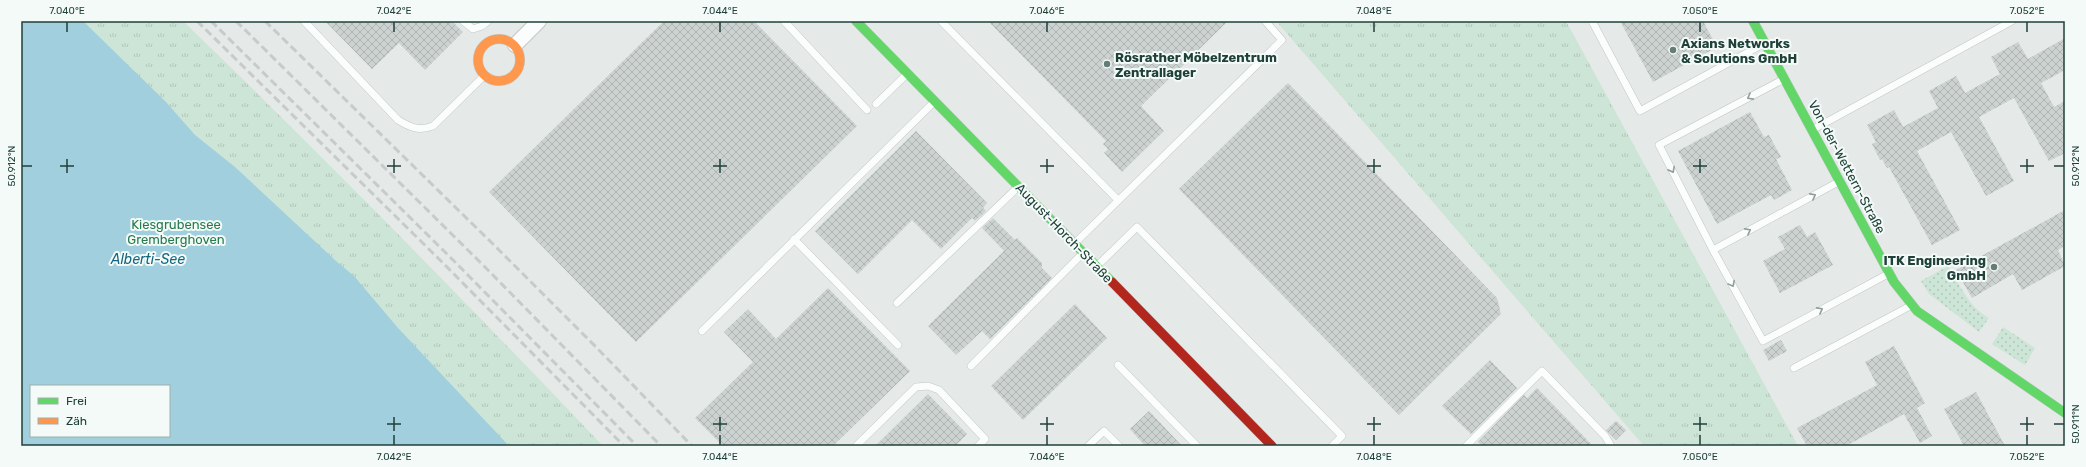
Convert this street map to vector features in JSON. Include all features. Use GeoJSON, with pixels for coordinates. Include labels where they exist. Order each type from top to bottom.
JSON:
{"type":"FeatureCollection","features":[{"type":"Feature","properties":{"kind":"street"},"geometry":{"type":"LineString","coordinates":[[515,46],[539,21]]}},
{"type":"Feature","properties":{"kind":"street","name":"August-Horch-Straße"},"geometry":{"type":"LineString","coordinates":[[856,21],[934,102],[1075,243],[1272,446]]}},
{"type":"Feature","properties":{"kind":"street","name":"Von-der-Wettern-Straße"},"geometry":{"type":"LineString","coordinates":[[1753,21],[1890,273],[1912,305],[1917,311],[2065,413]]}},
{"type":"Feature","properties":{"kind":"street"},"geometry":{"type":"LineString","coordinates":[[496,39],[509,41],[515,46],[520,59],[517,73],[504,81],[497,82],[484,76],[478,64],[478,57],[484,45],[496,39]]}},
{"type":"Feature","properties":{"kind":"lane"},"geometry":{"type":"LineString","coordinates":[[304,21],[398,120],[410,128],[422,130],[433,126],[484,76]]}},
{"type":"Feature","properties":{"kind":"lane"},"geometry":{"type":"LineString","coordinates":[[463,21],[473,29],[482,26],[488,21]]}},
{"type":"Feature","properties":{"kind":"lane"},"geometry":{"type":"LineString","coordinates":[[784,21],[867,110]]}},
{"type":"Feature","properties":{"kind":"lane"},"geometry":{"type":"LineString","coordinates":[[941,21],[1118,200]]}},
{"type":"Feature","properties":{"kind":"lane"},"geometry":{"type":"LineString","coordinates":[[1075,243],[1282,40],[1265,21]]}},
{"type":"Feature","properties":{"kind":"lane"},"geometry":{"type":"LineString","coordinates":[[1592,21],[1640,111],[1765,43]]}},
{"type":"Feature","properties":{"kind":"lane"},"geometry":{"type":"LineString","coordinates":[[1812,130],[2012,21]]}},
{"type":"Feature","properties":{"kind":"lane"},"geometry":{"type":"LineString","coordinates":[[876,104],[907,74]]}},
{"type":"Feature","properties":{"kind":"lane"},"geometry":{"type":"LineString","coordinates":[[1784,79],[1659,145],[1713,250],[1763,341],[1890,273]]}},
{"type":"Feature","properties":{"kind":"lane"},"geometry":{"type":"LineString","coordinates":[[702,331],[934,102]]}},
{"type":"Feature","properties":{"kind":"lane"},"geometry":{"type":"LineString","coordinates":[[1713,250],[1840,181]]}},
{"type":"Feature","properties":{"kind":"lane"},"geometry":{"type":"LineString","coordinates":[[897,303],[1018,186]]}},
{"type":"Feature","properties":{"kind":"lane"},"geometry":{"type":"LineString","coordinates":[[1097,266],[1137,227],[1342,436],[1332,446]]}},
{"type":"Feature","properties":{"kind":"lane"},"geometry":{"type":"LineString","coordinates":[[794,239],[898,345]]}},
{"type":"Feature","properties":{"kind":"lane"},"geometry":{"type":"LineString","coordinates":[[971,366],[1084,253]]}},
{"type":"Feature","properties":{"kind":"lane"},"geometry":{"type":"LineString","coordinates":[[1794,368],[1912,305]]}},
{"type":"Feature","properties":{"kind":"lane"},"geometry":{"type":"LineString","coordinates":[[1118,364],[1197,446]]}},
{"type":"Feature","properties":{"kind":"lane"},"geometry":{"type":"LineString","coordinates":[[1466,446],[1542,371],[1605,436],[1611,446]]}},
{"type":"Feature","properties":{"kind":"lane"},"geometry":{"type":"LineString","coordinates":[[856,446],[916,387],[928,386],[939,390],[986,439],[978,446]]}},
{"type":"Feature","properties":{"kind":"lane"},"geometry":{"type":"LineString","coordinates":[[1088,446],[1104,431],[1119,446]]}},
{"type":"Feature","properties":{"kind":"green space","name":"Alberti-See"},"geometry":{"type":"Polygon","coordinates":[[[21,21],[183,21],[290,125],[395,231],[603,446],[21,446],[21,21]]]}},
{"type":"Feature","properties":{"kind":"green space"},"geometry":{"type":"Polygon","coordinates":[[[1276,21],[1566,21],[1798,446],[1644,446],[1276,21]]]}},
{"type":"Feature","properties":{"kind":"green space"},"geometry":{"type":"Polygon","coordinates":[[[1948,266],[1970,302],[1989,318],[1979,332],[1929,294],[1921,281],[1948,266]]]}},
{"type":"Feature","properties":{"kind":"green space"},"geometry":{"type":"Polygon","coordinates":[[[2003,327],[2035,348],[2025,365],[1992,344],[2003,327]]]}},
{"type":"Feature","properties":{"kind":"water","name":"Alberti-See"},"geometry":{"type":"Polygon","coordinates":[[[21,21],[83,21],[166,102],[195,135],[235,167],[354,276],[398,328],[509,446],[21,446],[21,21]]]}},
{"type":"Feature","properties":{"kind":"building"},"geometry":{"type":"Polygon","coordinates":[[[325,21],[452,21],[463,32],[425,70],[399,43],[372,69],[325,21]]]}},
{"type":"Feature","properties":{"kind":"building"},"geometry":{"type":"Polygon","coordinates":[[[664,21],[754,21],[857,126],[636,342],[489,192],[664,21]]]}},
{"type":"Feature","properties":{"kind":"building","name":"Rösrather Möbelzentrum Zentrallager"},"geometry":{"type":"Polygon","coordinates":[[[988,21],[1228,21],[1141,106],[1164,131],[1122,172],[1104,153],[1108,149],[1103,144],[1106,141],[988,21]]]}},
{"type":"Feature","properties":{"kind":"building","name":"Axians Networks & Solutions GmbH"},"geometry":{"type":"Polygon","coordinates":[[[1620,21],[1703,21],[1717,47],[1653,82],[1620,21]]]}},
{"type":"Feature","properties":{"kind":"building"},"geometry":{"type":"Polygon","coordinates":[[[2065,38],[2065,70],[2041,83],[2054,107],[2065,101],[2065,153],[2049,161],[2014,98],[1979,117],[2014,181],[1986,196],[1951,132],[1917,151],[1960,230],[1932,245],[1889,167],[1887,168],[1882,159],[1880,160],[1872,144],[1876,142],[1867,125],[1894,110],[1903,127],[1938,108],[1929,91],[1956,76],[1965,93],[2000,74],[1991,57],[2018,42],[2028,59],[2065,38]]]}},
{"type":"Feature","properties":{"kind":"building"},"geometry":{"type":"Polygon","coordinates":[[[1288,83],[1497,298],[1501,314],[1399,415],[1179,189],[1288,83]]]}},
{"type":"Feature","properties":{"kind":"building"},"geometry":{"type":"Polygon","coordinates":[[[1750,112],[1764,137],[1769,135],[1781,157],[1776,159],[1792,190],[1774,200],[1771,195],[1717,224],[1678,151],[1750,112]]]}},
{"type":"Feature","properties":{"kind":"building"},"geometry":{"type":"Polygon","coordinates":[[[916,131],[987,203],[983,208],[986,211],[975,221],[972,218],[941,249],[912,220],[858,274],[815,231],[916,131]]]}},
{"type":"Feature","properties":{"kind":"building"},"geometry":{"type":"Polygon","coordinates":[[[2065,210],[2065,246],[2058,250],[2065,266],[2022,290],[2013,274],[1972,298],[1956,270],[2065,210]]]}},
{"type":"Feature","properties":{"kind":"building"},"geometry":{"type":"Polygon","coordinates":[[[993,218],[1015,240],[1017,238],[1042,263],[1042,268],[1052,278],[990,339],[982,331],[956,355],[928,326],[1004,251],[982,228],[993,218]]]}},
{"type":"Feature","properties":{"kind":"building"},"geometry":{"type":"Polygon","coordinates":[[[1800,225],[1807,237],[1815,232],[1833,265],[1780,293],[1763,261],[1785,249],[1778,237],[1800,225]]]}},
{"type":"Feature","properties":{"kind":"building"},"geometry":{"type":"Polygon","coordinates":[[[828,288],[910,371],[833,446],[723,446],[695,418],[753,362],[724,332],[748,309],[776,339],[828,288]]]}},
{"type":"Feature","properties":{"kind":"building"},"geometry":{"type":"Polygon","coordinates":[[[1075,304],[1107,338],[1023,420],[991,386],[1075,304]]]}},
{"type":"Feature","properties":{"kind":"building"},"geometry":{"type":"Polygon","coordinates":[[[1781,340],[1787,351],[1769,361],[1763,350],[1781,340]]]}},
{"type":"Feature","properties":{"kind":"building"},"geometry":{"type":"Polygon","coordinates":[[[1894,346],[1925,403],[1917,408],[1932,436],[1920,443],[1904,414],[1846,446],[1807,446],[1797,428],[1877,385],[1865,362],[1894,346]]]}},
{"type":"Feature","properties":{"kind":"building"},"geometry":{"type":"Polygon","coordinates":[[[1490,360],[1517,388],[1471,434],[1442,406],[1490,360]]]}},
{"type":"Feature","properties":{"kind":"building"},"geometry":{"type":"Polygon","coordinates":[[[1537,388],[1593,446],[1482,446],[1478,442],[1524,395],[1527,398],[1537,388]]]}},
{"type":"Feature","properties":{"kind":"building"},"geometry":{"type":"Polygon","coordinates":[[[1976,392],[2005,446],[1964,446],[1944,409],[1976,392]]]}},
{"type":"Feature","properties":{"kind":"building"},"geometry":{"type":"Polygon","coordinates":[[[928,394],[967,434],[955,446],[875,446],[928,394]]]}},
{"type":"Feature","properties":{"kind":"building"},"geometry":{"type":"Polygon","coordinates":[[[1149,411],[1182,446],[1145,446],[1130,429],[1149,411]]]}},
{"type":"Feature","properties":{"kind":"building"},"geometry":{"type":"Polygon","coordinates":[[[1616,421],[1626,430],[1616,440],[1606,430],[1616,421]]]}},
{"type":"Feature","properties":{"kind":"railway"},"geometry":{"type":"LineString","coordinates":[[197,21],[442,262],[624,446]]}},
{"type":"Feature","properties":{"kind":"railway"},"geometry":{"type":"LineString","coordinates":[[211,21],[449,256],[637,446]]}},
{"type":"Feature","properties":{"kind":"railway"},"geometry":{"type":"LineString","coordinates":[[236,21],[482,264],[661,446]]}},
{"type":"Feature","properties":{"kind":"railway"},"geometry":{"type":"LineString","coordinates":[[265,21],[496,247],[692,446]]}},
{"type":"Feature","properties":{"kind":"traffic: fast"},"geometry":{"type":"LineString","coordinates":[[856,21],[1112,282]]}},
{"type":"Feature","properties":{"kind":"traffic: fast"},"geometry":{"type":"LineString","coordinates":[[1753,21],[1894,282],[1917,311],[2065,413]]}},
{"type":"Feature","properties":{"kind":"traffic: slow"},"geometry":{"type":"LineString","coordinates":[[495,39],[503,39],[511,42],[517,48],[520,60],[517,72],[511,78],[503,81],[495,81],[487,78],[481,72],[478,64],[478,56],[481,48],[487,42],[495,39]]}},
{"type":"Feature","properties":{"kind":"traffic: jam"},"geometry":{"type":"LineString","coordinates":[[1112,282],[1272,446]]}},
{"type":"Feature","properties":{"kind":"place","name":"Axians Networks & Solutions GmbH"},"geometry":{"type":"Point","coordinates":[1673,50]}},
{"type":"Feature","properties":{"kind":"place","name":"Rösrather Möbelzentrum Zentrallager"},"geometry":{"type":"Point","coordinates":[1107,64]}},
{"type":"Feature","properties":{"kind":"place","name":"ITK Engineering GmbH"},"geometry":{"type":"Point","coordinates":[1994,267]}},
{"type":"Feature","properties":{"kind":"park label","name":"Kiesgrubensee Gremberghoven"},"geometry":{"type":"Point","coordinates":[176,232]}}]}
